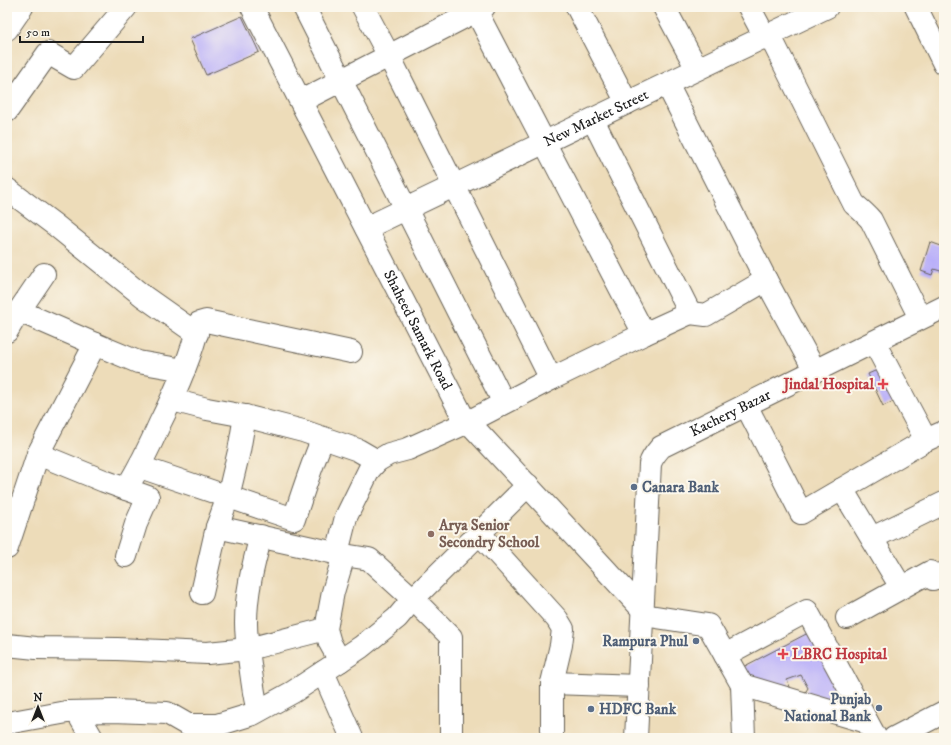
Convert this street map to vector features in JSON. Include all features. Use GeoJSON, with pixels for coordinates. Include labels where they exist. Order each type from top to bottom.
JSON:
{"type":"FeatureCollection","features":[{"type":"Feature","properties":{"kind":"street"},"geometry":{"type":"LineString","coordinates":[[7,29],[22,7]]}},
{"type":"Feature","properties":{"kind":"street"},"geometry":{"type":"LineString","coordinates":[[7,111],[48,53],[74,68],[126,7]]}},
{"type":"Feature","properties":{"kind":"street","name":"Shaheed Samark Road"},"geometry":{"type":"LineString","coordinates":[[252,7],[462,415],[643,610]]}},
{"type":"Feature","properties":{"kind":"street"},"geometry":{"type":"LineString","coordinates":[[304,7],[504,403]]}},
{"type":"Feature","properties":{"kind":"street"},"geometry":{"type":"LineString","coordinates":[[363,7],[551,379]]}},
{"type":"Feature","properties":{"kind":"street"},"geometry":{"type":"LineString","coordinates":[[577,7],[627,103]]}},
{"type":"Feature","properties":{"kind":"street"},"geometry":{"type":"LineString","coordinates":[[664,7],[697,69]]}},
{"type":"Feature","properties":{"kind":"street"},"geometry":{"type":"LineString","coordinates":[[750,7],[767,36],[854,204],[871,220],[920,318]]}},
{"type":"Feature","properties":{"kind":"street","name":"New Market Street"},"geometry":{"type":"LineString","coordinates":[[366,228],[827,7]]}},
{"type":"Feature","properties":{"kind":"street"},"geometry":{"type":"LineString","coordinates":[[916,7],[944,64]]}},
{"type":"Feature","properties":{"kind":"street"},"geometry":{"type":"LineString","coordinates":[[301,101],[478,8],[644,334]]}},
{"type":"Feature","properties":{"kind":"street"},"geometry":{"type":"LineString","coordinates":[[666,84],[766,280],[815,371]]}},
{"type":"Feature","properties":{"kind":"street"},"geometry":{"type":"LineString","coordinates":[[593,120],[690,313]]}},
{"type":"Feature","properties":{"kind":"street"},"geometry":{"type":"LineString","coordinates":[[7,189],[55,225],[143,296],[201,328],[351,352]]}},
{"type":"Feature","properties":{"kind":"street"},"geometry":{"type":"LineString","coordinates":[[7,331],[44,274]]}},
{"type":"Feature","properties":{"kind":"street"},"geometry":{"type":"LineString","coordinates":[[352,738],[331,666],[330,643],[326,630],[346,517],[369,470],[377,461],[389,454],[408,449],[468,422],[551,379],[690,313],[706,315],[766,280]]}},
{"type":"Feature","properties":{"kind":"street","name":"Kachery Bazar"},"geometry":{"type":"LineString","coordinates":[[636,738],[650,464],[652,458],[661,448],[944,307]]}},
{"type":"Feature","properties":{"kind":"street"},"geometry":{"type":"LineString","coordinates":[[19,311],[138,362],[184,370]]}},
{"type":"Feature","properties":{"kind":"street"},"geometry":{"type":"LineString","coordinates":[[126,489],[140,467],[172,400],[201,328]]}},
{"type":"Feature","properties":{"kind":"street"},"geometry":{"type":"LineString","coordinates":[[746,405],[801,513],[935,436],[874,342]]}},
{"type":"Feature","properties":{"kind":"street"},"geometry":{"type":"LineString","coordinates":[[7,548],[38,454],[95,344]]}},
{"type":"Feature","properties":{"kind":"street"},"geometry":{"type":"LineString","coordinates":[[172,400],[304,431],[358,450],[377,461]]}},
{"type":"Feature","properties":{"kind":"street"},"geometry":{"type":"LineString","coordinates":[[202,592],[218,527],[228,497],[239,451],[245,416]]}},
{"type":"Feature","properties":{"kind":"street"},"geometry":{"type":"LineString","coordinates":[[140,467],[294,519],[305,484],[323,438]]}},
{"type":"Feature","properties":{"kind":"street"},"geometry":{"type":"LineString","coordinates":[[38,454],[148,497],[136,524],[126,556]]}},
{"type":"Feature","properties":{"kind":"street"},"geometry":{"type":"LineString","coordinates":[[7,723],[67,712],[113,711],[167,713],[188,725],[217,725],[228,730],[258,710],[293,692],[361,647],[397,618],[413,599],[528,485]]}},
{"type":"Feature","properties":{"kind":"street"},"geometry":{"type":"LineString","coordinates":[[842,489],[901,587]]}},
{"type":"Feature","properties":{"kind":"street"},"geometry":{"type":"LineString","coordinates":[[872,538],[944,503]]}},
{"type":"Feature","properties":{"kind":"street"},"geometry":{"type":"LineString","coordinates":[[218,527],[369,559],[452,637],[451,738]]}},
{"type":"Feature","properties":{"kind":"street"},"geometry":{"type":"LineString","coordinates":[[479,533],[558,619],[563,630],[552,683],[552,738]]}},
{"type":"Feature","properties":{"kind":"street"},"geometry":{"type":"LineString","coordinates":[[258,710],[255,701],[246,624],[247,600],[254,560],[261,536]]}},
{"type":"Feature","properties":{"kind":"street"},"geometry":{"type":"LineString","coordinates":[[847,618],[930,572],[933,579],[944,573]]}},
{"type":"Feature","properties":{"kind":"street"},"geometry":{"type":"LineString","coordinates":[[643,610],[708,625],[742,685],[744,738]]}},
{"type":"Feature","properties":{"kind":"street"},"geometry":{"type":"LineString","coordinates":[[725,655],[807,611],[871,730]]}},
{"type":"Feature","properties":{"kind":"street"},"geometry":{"type":"LineString","coordinates":[[7,645],[36,648],[118,649],[207,653],[248,649],[326,630]]}},
{"type":"Feature","properties":{"kind":"street"},"geometry":{"type":"LineString","coordinates":[[552,683],[639,686]]}},
{"type":"Feature","properties":{"kind":"street"},"geometry":{"type":"LineString","coordinates":[[742,685],[871,730]]}},
{"type":"Feature","properties":{"kind":"street"},"geometry":{"type":"LineString","coordinates":[[77,712],[92,738]]}},
{"type":"Feature","properties":{"kind":"street"},"geometry":{"type":"LineString","coordinates":[[903,736],[944,712]]}},
{"type":"Feature","properties":{"kind":"street"},"geometry":{"type":"LineString","coordinates":[[161,713],[176,738]]}},
{"type":"Feature","properties":{"kind":"building"},"geometry":{"type":"Polygon","coordinates":[[[242,16],[259,52],[206,75],[190,39],[242,16]]]}},
{"type":"Feature","properties":{"kind":"building"},"geometry":{"type":"Polygon","coordinates":[[[930,242],[944,247],[944,272],[934,269],[932,275],[921,271],[930,242]]]}},
{"type":"Feature","properties":{"kind":"building"},"geometry":{"type":"Polygon","coordinates":[[[884,367],[899,399],[883,406],[868,374],[884,367]]]}},
{"type":"Feature","properties":{"kind":"building"},"geometry":{"type":"Polygon","coordinates":[[[810,632],[855,712],[802,697],[808,688],[801,675],[787,680],[791,689],[749,683],[741,668],[810,632]]]}},
{"type":"Feature","properties":{"kind":"place","name":"Jindal Hospital"},"geometry":{"type":"Point","coordinates":[883,384]}},
{"type":"Feature","properties":{"kind":"place","name":"Canara Bank"},"geometry":{"type":"Point","coordinates":[634,487]}},
{"type":"Feature","properties":{"kind":"place","name":"Arya Senior Secondry School"},"geometry":{"type":"Point","coordinates":[431,534]}},
{"type":"Feature","properties":{"kind":"place","name":"Rampura Phul"},"geometry":{"type":"Point","coordinates":[696,641]}},
{"type":"Feature","properties":{"kind":"place","name":"LBRC Hospital"},"geometry":{"type":"Point","coordinates":[783,654]}},
{"type":"Feature","properties":{"kind":"place","name":"Punjab National Bank"},"geometry":{"type":"Point","coordinates":[879,708]}},
{"type":"Feature","properties":{"kind":"place","name":"HDFC Bank"},"geometry":{"type":"Point","coordinates":[591,709]}}]}
